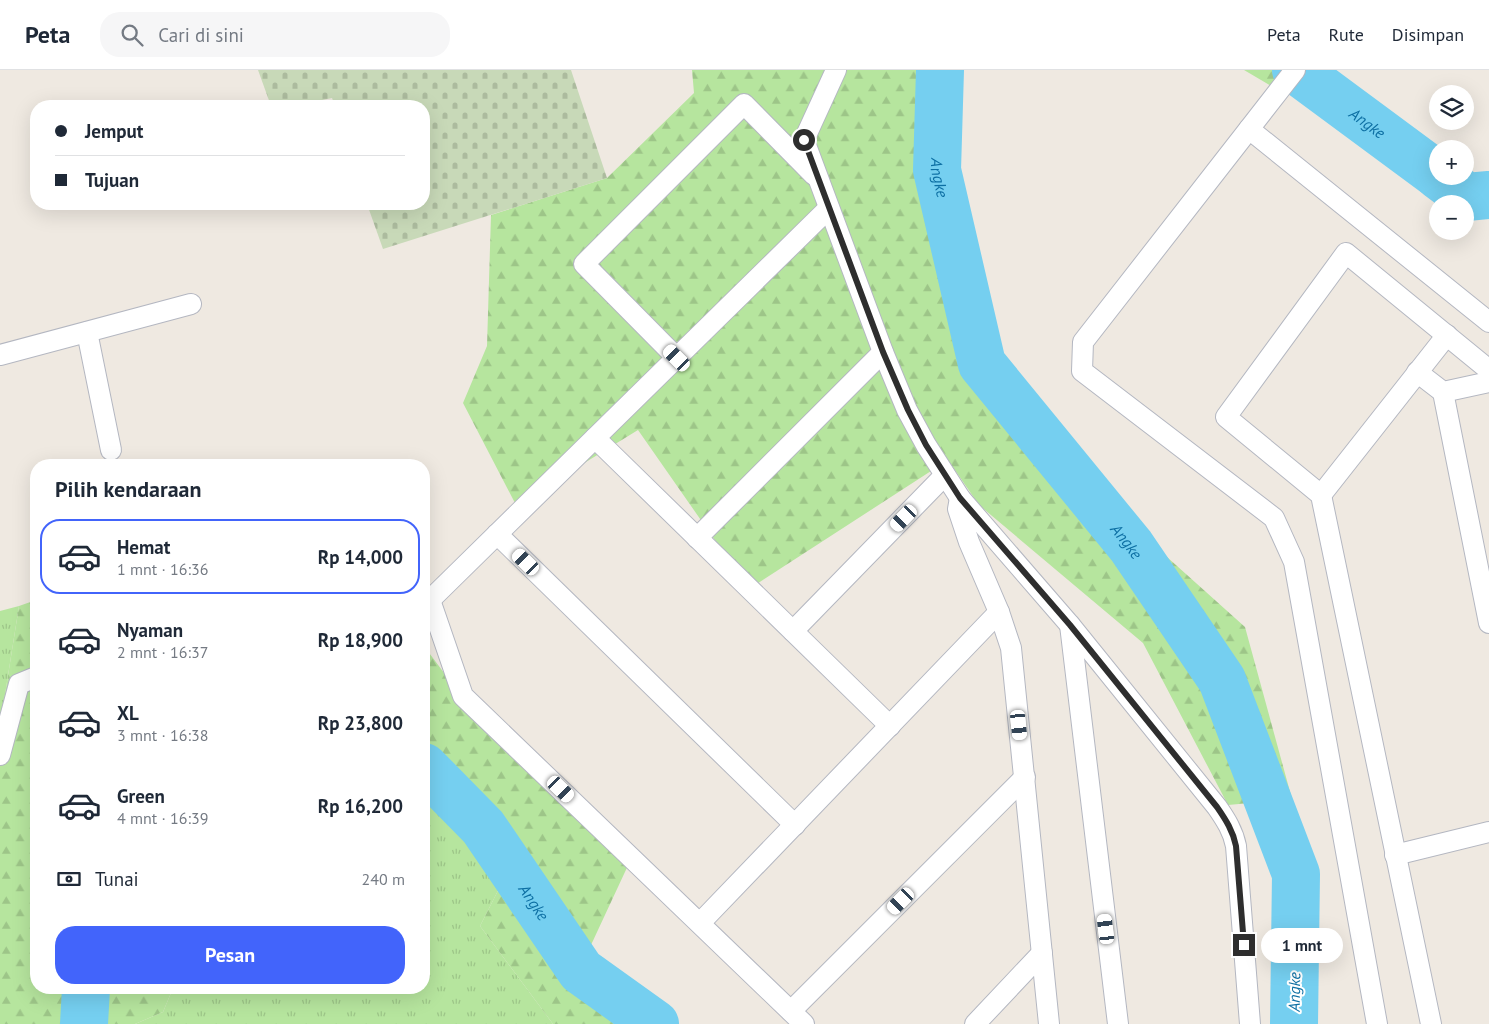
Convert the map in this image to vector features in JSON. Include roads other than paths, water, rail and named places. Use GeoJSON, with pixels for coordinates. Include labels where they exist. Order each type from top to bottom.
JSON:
{"type":"FeatureCollection","features":[{"type":"Feature","properties":{"kind":"street"},"geometry":{"type":"LineString","coordinates":[[836,70],[804,140],[883,352],[908,410],[926,445],[960,498],[1070,625],[1228,823],[1236,846],[1250,1024]]}},
{"type":"Feature","properties":{"kind":"street"},"geometry":{"type":"LineString","coordinates":[[1295,70],[1084,342],[1082,371],[1274,518],[1294,562],[1377,1024]]}},
{"type":"Feature","properties":{"kind":"street"},"geometry":{"type":"LineString","coordinates":[[677,358],[584,264],[744,104],[819,180]]}},
{"type":"Feature","properties":{"kind":"street"},"geometry":{"type":"LineString","coordinates":[[1249,129],[1489,322]]}},
{"type":"Feature","properties":{"kind":"street"},"geometry":{"type":"LineString","coordinates":[[430,597],[497,534],[829,208]]}},
{"type":"Feature","properties":{"kind":"street"},"geometry":{"type":"LineString","coordinates":[[1431,1024],[1320,495],[1226,417],[1346,254],[1489,370]]}},
{"type":"Feature","properties":{"kind":"street"},"geometry":{"type":"LineString","coordinates":[[0,354],[191,304]]}},
{"type":"Feature","properties":{"kind":"street"},"geometry":{"type":"LineString","coordinates":[[87,332],[111,450]]}},
{"type":"Feature","properties":{"kind":"street"},"geometry":{"type":"LineString","coordinates":[[1320,495],[1446,335]]}},
{"type":"Feature","properties":{"kind":"street"},"geometry":{"type":"LineString","coordinates":[[697,538],[883,352]]}},
{"type":"Feature","properties":{"kind":"street"},"geometry":{"type":"LineString","coordinates":[[1417,372],[1443,392],[1489,624]]}},
{"type":"Feature","properties":{"kind":"street"},"geometry":{"type":"LineString","coordinates":[[1443,392],[1489,382]]}},
{"type":"Feature","properties":{"kind":"street"},"geometry":{"type":"LineString","coordinates":[[595,438],[890,726]]}},
{"type":"Feature","properties":{"kind":"street"},"geometry":{"type":"LineString","coordinates":[[793,631],[945,475]]}},
{"type":"Feature","properties":{"kind":"street"},"geometry":{"type":"LineString","coordinates":[[960,498],[958,509],[969,542],[999,612],[1011,648],[1049,1024]]}},
{"type":"Feature","properties":{"kind":"street"},"geometry":{"type":"LineString","coordinates":[[497,534],[795,825]]}},
{"type":"Feature","properties":{"kind":"street"},"geometry":{"type":"LineString","coordinates":[[430,608],[464,696],[797,1018],[1025,777]]}},
{"type":"Feature","properties":{"kind":"street"},"geometry":{"type":"LineString","coordinates":[[700,923],[999,612]]}},
{"type":"Feature","properties":{"kind":"street"},"geometry":{"type":"LineString","coordinates":[[1070,625],[1118,1024]]}},
{"type":"Feature","properties":{"kind":"street"},"geometry":{"type":"LineString","coordinates":[[0,755],[19,684],[30,679]]}},
{"type":"Feature","properties":{"kind":"street"},"geometry":{"type":"LineString","coordinates":[[1396,854],[1489,832]]}},
{"type":"Feature","properties":{"kind":"street"},"geometry":{"type":"LineString","coordinates":[[976,1024],[1042,953]]}},
{"type":"Feature","properties":{"kind":"waterway","name":"Angke"},"geometry":{"type":"LineString","coordinates":[[940,70],[937,170],[982,364],[1131,546],[1222,680],[1296,874],[1294,1024]]}},
{"type":"Feature","properties":{"kind":"waterway","name":"Angke"},"geometry":{"type":"LineString","coordinates":[[1296,70],[1429,168]]}},
{"type":"Feature","properties":{"kind":"waterway","name":"Angke"},"geometry":{"type":"LineString","coordinates":[[1451,185],[1467,197],[1489,195]]}},
{"type":"Feature","properties":{"kind":"waterway","name":"Angke"},"geometry":{"type":"LineString","coordinates":[[430,773],[483,827],[581,971],[655,1024]]}},
{"type":"Feature","properties":{"kind":"waterway","name":"Angke"},"geometry":{"type":"LineString","coordinates":[[84,1024],[86,994]]}}]}
